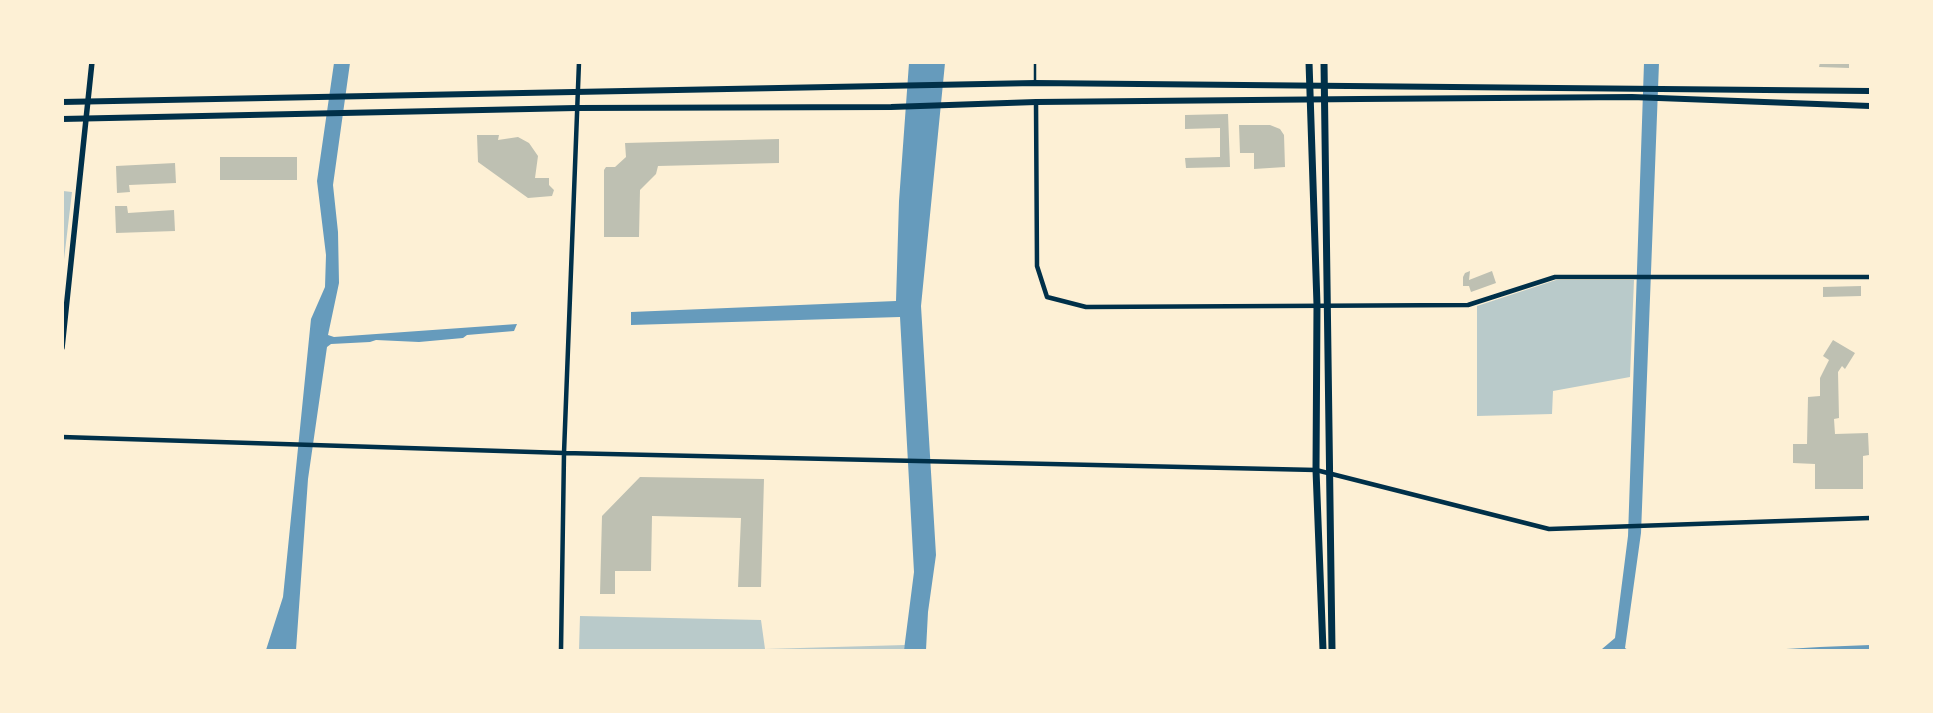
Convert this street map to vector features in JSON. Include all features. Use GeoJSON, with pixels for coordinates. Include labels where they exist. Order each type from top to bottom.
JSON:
{"type":"FeatureCollection","features":[{"type":"Feature","properties":{"kind":"main road"},"geometry":{"type":"LineString","coordinates":[[1309,62],[1316,305],[1316,470],[1323,650]]}},
{"type":"Feature","properties":{"kind":"main road"},"geometry":{"type":"LineString","coordinates":[[1324,62],[1328,305],[1328,473],[1332,650]]}},
{"type":"Feature","properties":{"kind":"main road"},"geometry":{"type":"LineString","coordinates":[[62,102],[1035,83],[1870,90]]}},
{"type":"Feature","properties":{"kind":"main road"},"geometry":{"type":"LineString","coordinates":[[62,119],[576,108],[891,107],[1036,102],[1324,99],[1632,97],[1870,106]]}},
{"type":"Feature","properties":{"kind":"street"},"geometry":{"type":"LineString","coordinates":[[62,348],[92,62]]}},
{"type":"Feature","properties":{"kind":"street"},"geometry":{"type":"LineString","coordinates":[[562,650],[564,453],[579,62]]}},
{"type":"Feature","properties":{"kind":"street"},"geometry":{"type":"LineString","coordinates":[[1036,102],[1037,266],[1047,297],[1086,307],[1468,305],[1555,277],[1870,277]]}},
{"type":"Feature","properties":{"kind":"street"},"geometry":{"type":"LineString","coordinates":[[62,437],[564,453],[1316,470],[1549,529],[1870,518]]}},
{"type":"Feature","properties":{"kind":"lane"},"geometry":{"type":"LineString","coordinates":[[1035,62],[1035,83]]}},
{"type":"Feature","properties":{"kind":"shaded area"},"geometry":{"type":"Polygon","coordinates":[[[62,191],[72,192],[63,268],[62,191]]]}},
{"type":"Feature","properties":{"kind":"shaded area"},"geometry":{"type":"Polygon","coordinates":[[[1556,280],[1634,280],[1630,377],[1553,391],[1552,414],[1477,416],[1477,306],[1556,280]]]}},
{"type":"Feature","properties":{"kind":"shaded area"},"geometry":{"type":"Polygon","coordinates":[[[580,616],[761,620],[765,649],[905,645],[904,650],[579,650],[580,616]]]}},
{"type":"Feature","properties":{"kind":"water"},"geometry":{"type":"Polygon","coordinates":[[[334,63],[350,63],[333,185],[338,232],[339,283],[328,335],[334,337],[517,324],[514,331],[467,335],[463,338],[419,342],[376,340],[331,344],[327,347],[308,479],[296,650],[266,650],[283,597],[311,319],[325,287],[326,255],[317,181],[334,63]]]}},
{"type":"Feature","properties":{"kind":"water"},"geometry":{"type":"Polygon","coordinates":[[[909,63],[945,63],[921,306],[936,555],[928,612],[926,650],[904,650],[914,572],[900,317],[631,325],[631,312],[896,301],[899,201],[909,63]]]}},
{"type":"Feature","properties":{"kind":"water"},"geometry":{"type":"Polygon","coordinates":[[[1644,63],[1659,63],[1641,533],[1625,648],[1628,650],[1591,650],[1602,649],[1615,638],[1628,536],[1644,63]]]}},
{"type":"Feature","properties":{"kind":"water"},"geometry":{"type":"Polygon","coordinates":[[[1870,645],[1870,650],[1769,650],[1820,647],[1870,645]]]}},
{"type":"Feature","properties":{"kind":"building"},"geometry":{"type":"Polygon","coordinates":[[[1820,62],[1849,62],[1849,68],[1819,67],[1820,62]]]}},
{"type":"Feature","properties":{"kind":"building"},"geometry":{"type":"Polygon","coordinates":[[[1228,114],[1230,167],[1186,168],[1185,158],[1220,157],[1220,128],[1185,129],[1185,115],[1228,114]]]}},
{"type":"Feature","properties":{"kind":"building"},"geometry":{"type":"Polygon","coordinates":[[[1239,125],[1270,125],[1280,129],[1284,135],[1285,167],[1254,169],[1254,153],[1240,153],[1239,125]]]}},
{"type":"Feature","properties":{"kind":"building"},"geometry":{"type":"Polygon","coordinates":[[[477,135],[499,135],[498,140],[518,137],[529,143],[538,156],[535,178],[549,178],[549,185],[554,190],[552,196],[528,198],[478,162],[477,135]]]}},
{"type":"Feature","properties":{"kind":"building"},"geometry":{"type":"Polygon","coordinates":[[[779,139],[779,163],[658,166],[656,174],[640,190],[639,237],[604,237],[604,170],[606,167],[615,167],[626,157],[625,143],[779,139]]]}},
{"type":"Feature","properties":{"kind":"building"},"geometry":{"type":"Polygon","coordinates":[[[220,157],[297,157],[297,180],[220,180],[220,157]]]}},
{"type":"Feature","properties":{"kind":"building"},"geometry":{"type":"Polygon","coordinates":[[[175,163],[176,183],[129,185],[130,192],[117,193],[116,166],[175,163]]]}},
{"type":"Feature","properties":{"kind":"building"},"geometry":{"type":"Polygon","coordinates":[[[115,206],[127,206],[128,213],[174,210],[175,231],[116,233],[115,206]]]}},
{"type":"Feature","properties":{"kind":"building"},"geometry":{"type":"Polygon","coordinates":[[[1470,271],[1469,280],[1492,271],[1496,283],[1471,292],[1469,286],[1463,286],[1463,277],[1465,273],[1470,271]]]}},
{"type":"Feature","properties":{"kind":"building"},"geometry":{"type":"Polygon","coordinates":[[[1861,286],[1861,296],[1823,297],[1823,287],[1861,286]]]}},
{"type":"Feature","properties":{"kind":"building"},"geometry":{"type":"Polygon","coordinates":[[[1833,340],[1855,353],[1845,369],[1842,366],[1838,372],[1839,418],[1834,419],[1835,434],[1868,433],[1869,455],[1863,456],[1863,489],[1815,489],[1815,464],[1793,463],[1793,444],[1807,444],[1808,397],[1820,396],[1820,378],[1829,360],[1823,356],[1833,340]]]}},
{"type":"Feature","properties":{"kind":"building"},"geometry":{"type":"Polygon","coordinates":[[[640,477],[764,479],[761,587],[738,587],[741,518],[652,516],[651,571],[615,571],[615,594],[600,594],[602,516],[640,477]]]}}]}
